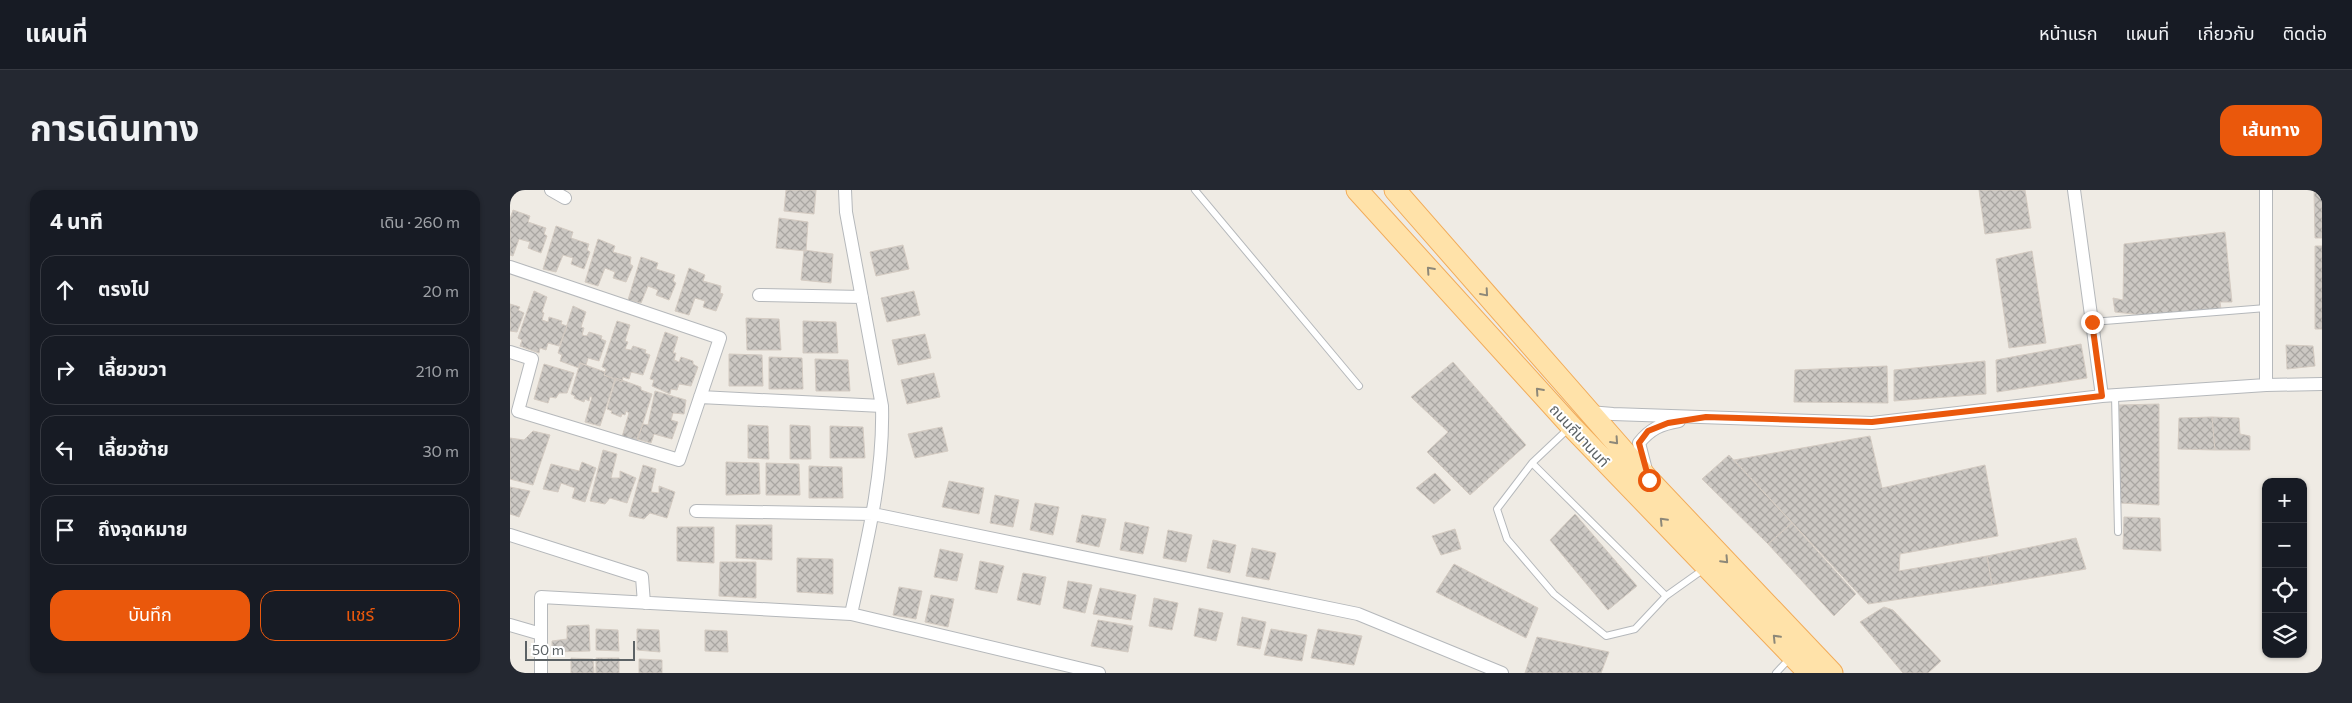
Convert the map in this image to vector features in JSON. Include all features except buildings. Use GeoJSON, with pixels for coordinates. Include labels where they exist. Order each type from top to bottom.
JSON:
{"type":"FeatureCollection","features":[{"type":"Feature","properties":{"kind":"main road","name":"ถนนถีนานนท์"},"geometry":{"type":"LineString","coordinates":[[1357,190],[1571,426],[1809,673]]}},
{"type":"Feature","properties":{"kind":"main road","name":"ถนนถีนานนท์"},"geometry":{"type":"LineString","coordinates":[[1395,190],[1649,480],[1832,673]]}},
{"type":"Feature","properties":{"kind":"street"},"geometry":{"type":"LineString","coordinates":[[550,190],[565,198]]}},
{"type":"Feature","properties":{"kind":"street"},"geometry":{"type":"LineString","coordinates":[[845,190],[846,212],[882,406],[883,438],[873,514],[851,614]]}},
{"type":"Feature","properties":{"kind":"street"},"geometry":{"type":"LineString","coordinates":[[2074,190],[2092,322],[2109,396]]}},
{"type":"Feature","properties":{"kind":"street"},"geometry":{"type":"LineString","coordinates":[[2266,190],[2266,385]]}},
{"type":"Feature","properties":{"kind":"street"},"geometry":{"type":"LineString","coordinates":[[510,267],[720,338],[679,460],[518,411],[532,360],[510,352]]}},
{"type":"Feature","properties":{"kind":"street"},"geometry":{"type":"LineString","coordinates":[[759,295],[862,297]]}},
{"type":"Feature","properties":{"kind":"street"},"geometry":{"type":"LineString","coordinates":[[1589,412],[1872,422],[2109,396],[2266,385],[2322,384]]}},
{"type":"Feature","properties":{"kind":"street"},"geometry":{"type":"LineString","coordinates":[[700,397],[882,406]]}},
{"type":"Feature","properties":{"kind":"street"},"geometry":{"type":"LineString","coordinates":[[1649,480],[1639,443],[1648,431],[1668,423],[1706,417]]}},
{"type":"Feature","properties":{"kind":"street"},"geometry":{"type":"LineString","coordinates":[[696,511],[873,514],[1358,614],[1502,673]]}},
{"type":"Feature","properties":{"kind":"street"},"geometry":{"type":"LineString","coordinates":[[510,535],[642,577],[644,603]]}},
{"type":"Feature","properties":{"kind":"street"},"geometry":{"type":"LineString","coordinates":[[541,673],[541,597],[851,614],[1099,673]]}},
{"type":"Feature","properties":{"kind":"street"},"geometry":{"type":"LineString","coordinates":[[510,625],[541,634]]}},
{"type":"Feature","properties":{"kind":"lane"},"geometry":{"type":"LineString","coordinates":[[1196,190],[1359,386]]}},
{"type":"Feature","properties":{"kind":"lane"},"geometry":{"type":"LineString","coordinates":[[2092,322],[2266,308]]}},
{"type":"Feature","properties":{"kind":"lane"},"geometry":{"type":"LineString","coordinates":[[2109,396],[2118,532]]}},
{"type":"Feature","properties":{"kind":"lane"},"geometry":{"type":"LineString","coordinates":[[1571,426],[1532,463],[1497,509],[1507,539],[1554,594],[1606,636],[1635,629],[1666,596],[1707,567]]}},
{"type":"Feature","properties":{"kind":"lane"},"geometry":{"type":"LineString","coordinates":[[1532,463],[1666,596]]}},
{"type":"Feature","properties":{"kind":"lane"},"geometry":{"type":"LineString","coordinates":[[1776,673],[1793,655]]}},
{"type":"Feature","properties":{"kind":"route"},"geometry":{"type":"LineString","coordinates":[[1649,480],[1640,453],[1639,443],[1648,431],[1668,423],[1706,417],[1872,422],[2102,396],[2092,322]]}}]}
